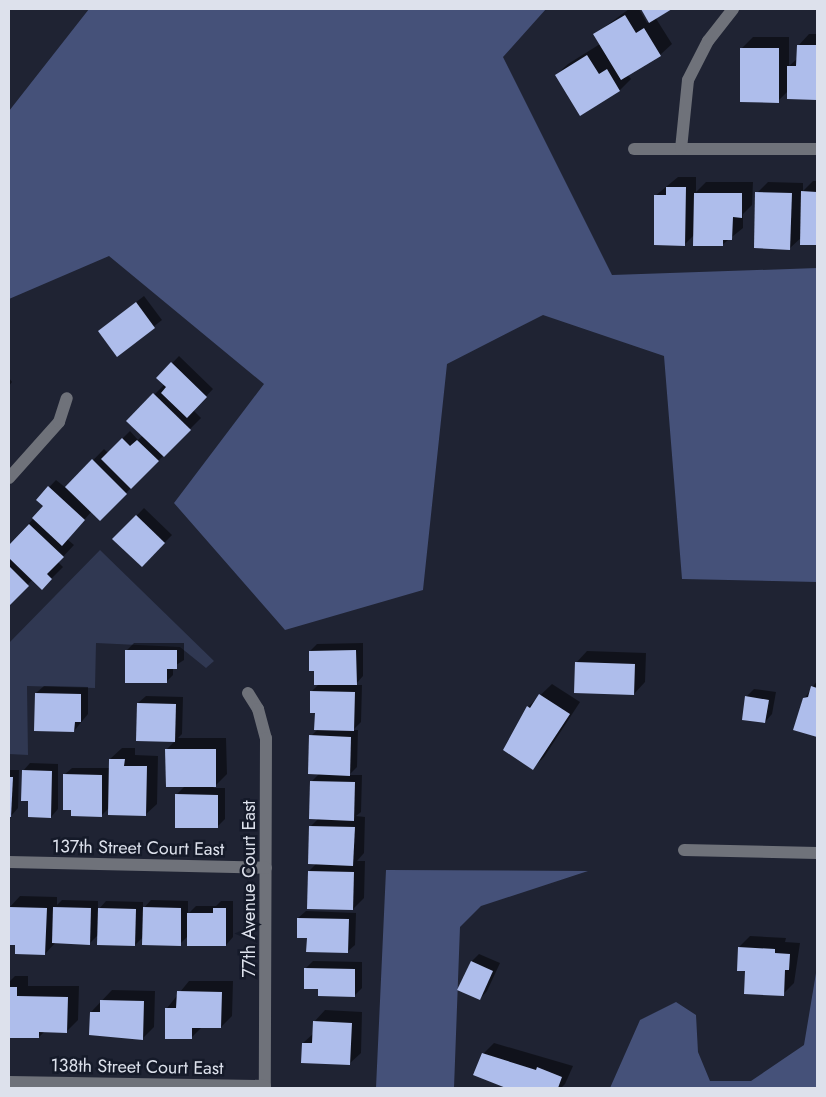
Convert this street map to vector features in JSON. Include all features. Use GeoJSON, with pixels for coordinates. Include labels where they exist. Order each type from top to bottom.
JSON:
{"type":"FeatureCollection","features":[{"type":"Feature","properties":{"kind":"street"},"geometry":{"type":"LineString","coordinates":[[682,149],[688,80],[708,41],[733,9]]}},
{"type":"Feature","properties":{"kind":"street"},"geometry":{"type":"LineString","coordinates":[[634,148],[817,149]]}},
{"type":"Feature","properties":{"kind":"street"},"geometry":{"type":"LineString","coordinates":[[9,478],[59,422],[67,398]]}},
{"type":"Feature","properties":{"kind":"street","name":"77th Avenue Court East"},"geometry":{"type":"LineString","coordinates":[[248,693],[258,709],[266,738],[265,1087]]}},
{"type":"Feature","properties":{"kind":"street"},"geometry":{"type":"LineString","coordinates":[[684,850],[817,853]]}},
{"type":"Feature","properties":{"kind":"street","name":"137th Street Court East"},"geometry":{"type":"LineString","coordinates":[[9,862],[266,868]]}},
{"type":"Feature","properties":{"kind":"street","name":"138th Street Court East"},"geometry":{"type":"LineString","coordinates":[[9,1082],[265,1087]]}},
{"type":"Feature","properties":{"kind":"shaded area"},"geometry":{"type":"Polygon","coordinates":[[[89,9],[546,9],[503,57],[612,275],[817,268],[817,582],[682,579],[664,356],[543,315],[447,364],[423,590],[285,630],[174,503],[264,384],[109,256],[9,299],[9,111],[89,9]]]}},
{"type":"Feature","properties":{"kind":"shaded area"},"geometry":{"type":"Polygon","coordinates":[[[100,550],[214,661],[206,668],[180,647],[96,643],[95,688],[27,686],[28,755],[9,754],[9,643],[100,550]]]}},
{"type":"Feature","properties":{"kind":"shaded area"},"geometry":{"type":"Polygon","coordinates":[[[386,870],[588,871],[481,906],[460,927],[454,1088],[376,1088],[386,870]]]}},
{"type":"Feature","properties":{"kind":"shaded area"},"geometry":{"type":"Polygon","coordinates":[[[817,967],[817,1088],[610,1088],[640,1020],[676,1002],[696,1015],[698,1052],[710,1081],[751,1081],[804,1045],[817,967]]]}},
{"type":"Feature","properties":{"kind":"building"},"geometry":{"type":"Polygon","coordinates":[[[641,9],[672,9],[649,23],[641,9]]]}},
{"type":"Feature","properties":{"kind":"building"},"geometry":{"type":"Polygon","coordinates":[[[625,15],[636,33],[644,28],[661,56],[621,80],[593,34],[625,15]]]}},
{"type":"Feature","properties":{"kind":"building"},"geometry":{"type":"Polygon","coordinates":[[[797,45],[817,45],[817,100],[787,99],[787,66],[796,66],[797,45]]]}},
{"type":"Feature","properties":{"kind":"building"},"geometry":{"type":"Polygon","coordinates":[[[740,48],[779,48],[779,103],[740,102],[740,48]]]}},
{"type":"Feature","properties":{"kind":"building"},"geometry":{"type":"Polygon","coordinates":[[[587,55],[599,74],[607,69],[620,91],[580,116],[555,75],[587,55]]]}},
{"type":"Feature","properties":{"kind":"building"},"geometry":{"type":"Polygon","coordinates":[[[666,187],[686,187],[685,246],[654,245],[654,195],[666,195],[666,187]]]}},
{"type":"Feature","properties":{"kind":"building"},"geometry":{"type":"Polygon","coordinates":[[[801,191],[817,192],[817,245],[800,245],[801,191]]]}},
{"type":"Feature","properties":{"kind":"building"},"geometry":{"type":"Polygon","coordinates":[[[755,192],[792,193],[790,250],[754,248],[755,192]]]}},
{"type":"Feature","properties":{"kind":"building"},"geometry":{"type":"Polygon","coordinates":[[[694,193],[742,193],[742,218],[733,217],[732,240],[723,240],[723,246],[693,246],[694,193]]]}},
{"type":"Feature","properties":{"kind":"building"},"geometry":{"type":"Polygon","coordinates":[[[136,302],[155,328],[117,357],[98,331],[136,302]]]}},
{"type":"Feature","properties":{"kind":"building"},"geometry":{"type":"Polygon","coordinates":[[[171,362],[207,397],[187,418],[161,393],[166,387],[156,378],[171,362]]]}},
{"type":"Feature","properties":{"kind":"building"},"geometry":{"type":"Polygon","coordinates":[[[153,393],[191,430],[164,457],[126,421],[153,393]]]}},
{"type":"Feature","properties":{"kind":"building"},"geometry":{"type":"Polygon","coordinates":[[[122,438],[130,446],[137,440],[159,461],[131,489],[101,459],[122,438]]]}},
{"type":"Feature","properties":{"kind":"building"},"geometry":{"type":"Polygon","coordinates":[[[92,459],[127,494],[100,521],[65,487],[92,459]]]}},
{"type":"Feature","properties":{"kind":"building"},"geometry":{"type":"Polygon","coordinates":[[[48,486],[85,520],[62,546],[32,518],[43,506],[36,500],[48,486]]]}},
{"type":"Feature","properties":{"kind":"building"},"geometry":{"type":"Polygon","coordinates":[[[136,515],[165,543],[142,567],[112,539],[136,515]]]}},
{"type":"Feature","properties":{"kind":"building"},"geometry":{"type":"Polygon","coordinates":[[[29,524],[64,557],[47,574],[52,579],[42,590],[9,558],[9,545],[29,524]]]}},
{"type":"Feature","properties":{"kind":"building"},"geometry":{"type":"Polygon","coordinates":[[[9,566],[29,586],[9,606],[9,566]]]}},
{"type":"Feature","properties":{"kind":"building"},"geometry":{"type":"Polygon","coordinates":[[[125,650],[177,650],[177,669],[167,669],[167,683],[125,683],[125,650]]]}},
{"type":"Feature","properties":{"kind":"building"},"geometry":{"type":"Polygon","coordinates":[[[356,650],[357,685],[314,685],[314,671],[309,671],[309,651],[356,650]]]}},
{"type":"Feature","properties":{"kind":"building"},"geometry":{"type":"Polygon","coordinates":[[[575,662],[635,664],[634,695],[574,693],[575,662]]]}},
{"type":"Feature","properties":{"kind":"building"},"geometry":{"type":"Polygon","coordinates":[[[811,686],[817,688],[817,737],[793,730],[803,698],[808,697],[811,686]]]}},
{"type":"Feature","properties":{"kind":"building"},"geometry":{"type":"Polygon","coordinates":[[[310,691],[355,692],[354,731],[314,730],[315,713],[310,713],[310,691]]]}},
{"type":"Feature","properties":{"kind":"building"},"geometry":{"type":"Polygon","coordinates":[[[35,693],[81,694],[81,722],[75,722],[74,732],[34,731],[35,693]]]}},
{"type":"Feature","properties":{"kind":"building"},"geometry":{"type":"Polygon","coordinates":[[[539,694],[570,714],[533,770],[503,750],[527,706],[530,708],[539,694]]]}},
{"type":"Feature","properties":{"kind":"building"},"geometry":{"type":"Polygon","coordinates":[[[745,696],[769,700],[765,723],[742,720],[745,696]]]}},
{"type":"Feature","properties":{"kind":"building"},"geometry":{"type":"Polygon","coordinates":[[[137,703],[176,704],[175,742],[136,741],[137,703]]]}},
{"type":"Feature","properties":{"kind":"building"},"geometry":{"type":"Polygon","coordinates":[[[309,735],[351,737],[350,776],[308,774],[309,735]]]}},
{"type":"Feature","properties":{"kind":"building"},"geometry":{"type":"Polygon","coordinates":[[[165,749],[216,749],[216,787],[166,787],[165,749]]]}},
{"type":"Feature","properties":{"kind":"building"},"geometry":{"type":"Polygon","coordinates":[[[109,759],[125,759],[124,766],[147,766],[146,816],[108,815],[109,759]]]}},
{"type":"Feature","properties":{"kind":"building"},"geometry":{"type":"Polygon","coordinates":[[[22,770],[52,771],[51,818],[28,817],[28,801],[21,801],[22,770]]]}},
{"type":"Feature","properties":{"kind":"building"},"geometry":{"type":"Polygon","coordinates":[[[63,774],[102,775],[102,817],[71,816],[71,810],[63,810],[63,774]]]}},
{"type":"Feature","properties":{"kind":"building"},"geometry":{"type":"Polygon","coordinates":[[[9,777],[13,777],[11,817],[9,817],[9,777]]]}},
{"type":"Feature","properties":{"kind":"building"},"geometry":{"type":"Polygon","coordinates":[[[310,781],[355,782],[354,821],[309,819],[310,781]]]}},
{"type":"Feature","properties":{"kind":"building"},"geometry":{"type":"Polygon","coordinates":[[[175,794],[218,795],[218,828],[175,828],[175,794]]]}},
{"type":"Feature","properties":{"kind":"building"},"geometry":{"type":"Polygon","coordinates":[[[309,826],[355,827],[353,866],[308,864],[309,826]]]}},
{"type":"Feature","properties":{"kind":"building"},"geometry":{"type":"Polygon","coordinates":[[[308,871],[354,872],[353,910],[307,909],[308,871]]]}},
{"type":"Feature","properties":{"kind":"building"},"geometry":{"type":"Polygon","coordinates":[[[9,907],[47,908],[45,955],[15,954],[15,945],[9,945],[9,907]]]}},
{"type":"Feature","properties":{"kind":"building"},"geometry":{"type":"Polygon","coordinates":[[[53,907],[91,908],[90,945],[52,943],[53,907]]]}},
{"type":"Feature","properties":{"kind":"building"},"geometry":{"type":"Polygon","coordinates":[[[143,907],[181,908],[181,946],[142,945],[143,907]]]}},
{"type":"Feature","properties":{"kind":"building"},"geometry":{"type":"Polygon","coordinates":[[[98,908],[136,909],[135,946],[97,945],[98,908]]]}},
{"type":"Feature","properties":{"kind":"building"},"geometry":{"type":"Polygon","coordinates":[[[213,908],[226,908],[226,946],[187,946],[187,913],[213,913],[213,908]]]}},
{"type":"Feature","properties":{"kind":"building"},"geometry":{"type":"Polygon","coordinates":[[[297,918],[349,919],[348,953],[306,952],[307,938],[297,938],[297,918]]]}},
{"type":"Feature","properties":{"kind":"building"},"geometry":{"type":"Polygon","coordinates":[[[738,947],[775,949],[775,953],[790,954],[789,970],[785,970],[784,996],[744,994],[745,971],[737,971],[738,947]]]}},
{"type":"Feature","properties":{"kind":"building"},"geometry":{"type":"Polygon","coordinates":[[[471,961],[493,971],[480,1000],[457,990],[471,961]]]}},
{"type":"Feature","properties":{"kind":"building"},"geometry":{"type":"Polygon","coordinates":[[[304,968],[355,969],[355,997],[318,996],[318,989],[304,989],[304,968]]]}},
{"type":"Feature","properties":{"kind":"building"},"geometry":{"type":"Polygon","coordinates":[[[9,987],[17,987],[17,996],[68,997],[67,1033],[39,1032],[39,1038],[9,1038],[9,987]]]}},
{"type":"Feature","properties":{"kind":"building"},"geometry":{"type":"Polygon","coordinates":[[[177,991],[222,992],[221,1028],[192,1028],[192,1039],[165,1039],[165,1008],[176,1008],[177,991]]]}},
{"type":"Feature","properties":{"kind":"building"},"geometry":{"type":"Polygon","coordinates":[[[100,1000],[144,1001],[143,1040],[89,1035],[90,1012],[100,1012],[100,1000]]]}},
{"type":"Feature","properties":{"kind":"building"},"geometry":{"type":"Polygon","coordinates":[[[313,1021],[352,1023],[350,1065],[301,1063],[302,1043],[312,1043],[313,1021]]]}},
{"type":"Feature","properties":{"kind":"building"},"geometry":{"type":"Polygon","coordinates":[[[482,1053],[536,1070],[537,1067],[562,1077],[558,1088],[506,1088],[473,1075],[482,1053]]]}}]}
